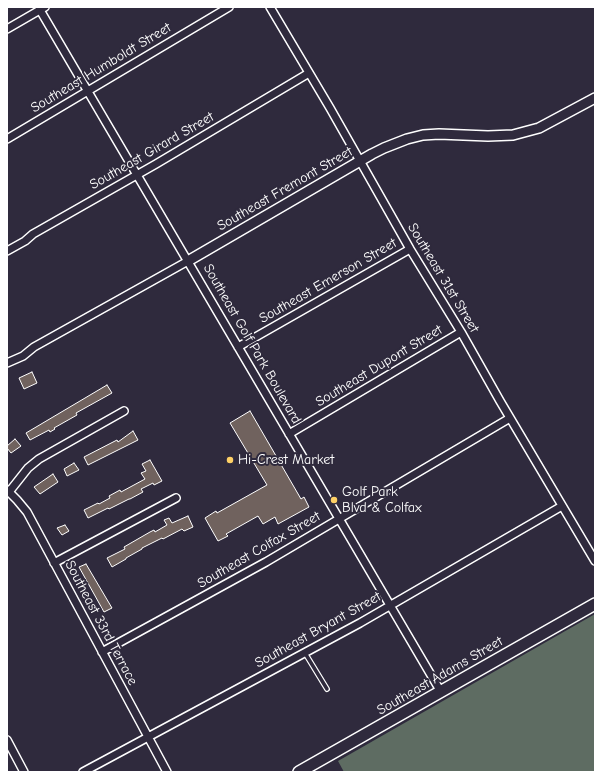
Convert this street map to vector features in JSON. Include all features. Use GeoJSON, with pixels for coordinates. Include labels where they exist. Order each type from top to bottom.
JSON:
{"type":"FeatureCollection","features":[{"type":"Feature","properties":{"kind":"main road","name":"Southeast Adams Street"},"geometry":{"type":"LineString","coordinates":[[300,772],[595,604]]}},
{"type":"Feature","properties":{"kind":"street","name":"Southeast Humboldt Street"},"geometry":{"type":"LineString","coordinates":[[7,138],[229,7]]}},
{"type":"Feature","properties":{"kind":"street","name":"Southeast 31st Street"},"geometry":{"type":"LineString","coordinates":[[270,7],[410,249],[461,332],[595,561]]}},
{"type":"Feature","properties":{"kind":"street","name":"Southeast Golf Park Boulevard"},"geometry":{"type":"LineString","coordinates":[[43,8],[88,91],[441,692]]}},
{"type":"Feature","properties":{"kind":"street"},"geometry":{"type":"LineString","coordinates":[[7,29],[43,8]]}},
{"type":"Feature","properties":{"kind":"street","name":"Southeast Girard Street"},"geometry":{"type":"LineString","coordinates":[[7,251],[25,241],[33,234],[137,175],[309,73]]}},
{"type":"Feature","properties":{"kind":"street","name":"Southeast Fremont Street"},"geometry":{"type":"LineString","coordinates":[[7,363],[23,356],[34,347],[188,261],[384,148],[407,139],[423,135],[513,135],[539,128],[595,98]]}},
{"type":"Feature","properties":{"kind":"street","name":"Southeast Emerson Street"},"geometry":{"type":"LineString","coordinates":[[238,347],[410,249]]}},
{"type":"Feature","properties":{"kind":"street","name":"Southeast Dupont Street"},"geometry":{"type":"LineString","coordinates":[[289,434],[461,332]]}},
{"type":"Feature","properties":{"kind":"street"},"geometry":{"type":"LineString","coordinates":[[8,491],[28,468],[39,459],[124,411]]}},
{"type":"Feature","properties":{"kind":"street","name":"Southeast Colfax Street"},"geometry":{"type":"LineString","coordinates":[[102,652],[260,566],[510,418]]}},
{"type":"Feature","properties":{"kind":"street","name":"Southeast 33rd Terrace"},"geometry":{"type":"LineString","coordinates":[[8,491],[18,500],[27,512],[167,772]]}},
{"type":"Feature","properties":{"kind":"street"},"geometry":{"type":"LineString","coordinates":[[54,563],[176,498]]}},
{"type":"Feature","properties":{"kind":"street","name":"Southeast Bryant Street"},"geometry":{"type":"LineString","coordinates":[[83,772],[390,606],[562,506]]}},
{"type":"Feature","properties":{"kind":"street"},"geometry":{"type":"LineString","coordinates":[[7,740],[24,772]]}},
{"type":"Feature","properties":{"kind":"lane"},"geometry":{"type":"LineString","coordinates":[[305,653],[327,689]]}},
{"type":"Feature","properties":{"kind":"green space"},"geometry":{"type":"Polygon","coordinates":[[[595,614],[595,772],[344,772],[338,761],[595,614]]]}},
{"type":"Feature","properties":{"kind":"building"},"geometry":{"type":"Polygon","coordinates":[[[32,372],[37,383],[24,389],[19,378],[32,372]]]}},
{"type":"Feature","properties":{"kind":"building"},"geometry":{"type":"Polygon","coordinates":[[[107,385],[112,393],[76,413],[77,415],[54,428],[55,429],[50,432],[49,430],[30,440],[26,433],[107,385]]]}},
{"type":"Feature","properties":{"kind":"building"},"geometry":{"type":"Polygon","coordinates":[[[250,411],[301,499],[304,497],[309,507],[278,524],[275,517],[263,524],[258,516],[226,534],[228,536],[218,541],[205,518],[216,511],[217,513],[267,485],[230,423],[250,411]]]}},
{"type":"Feature","properties":{"kind":"building"},"geometry":{"type":"Polygon","coordinates":[[[133,431],[138,440],[88,465],[84,457],[117,440],[118,442],[133,431]]]}},
{"type":"Feature","properties":{"kind":"building"},"geometry":{"type":"Polygon","coordinates":[[[15,439],[21,446],[11,453],[7,446],[15,439]]]}},
{"type":"Feature","properties":{"kind":"building"},"geometry":{"type":"Polygon","coordinates":[[[150,460],[162,481],[154,485],[153,483],[141,489],[143,492],[88,518],[84,510],[110,498],[109,496],[120,490],[121,492],[145,479],[141,473],[146,471],[142,464],[150,460]]]}},
{"type":"Feature","properties":{"kind":"building"},"geometry":{"type":"Polygon","coordinates":[[[74,463],[79,470],[67,476],[64,469],[74,463]]]}},
{"type":"Feature","properties":{"kind":"building"},"geometry":{"type":"Polygon","coordinates":[[[53,474],[58,482],[40,494],[34,487],[53,474]]]}},
{"type":"Feature","properties":{"kind":"building"},"geometry":{"type":"Polygon","coordinates":[[[188,516],[193,527],[184,531],[182,529],[163,539],[162,538],[142,548],[112,567],[107,558],[125,549],[124,547],[150,532],[154,530],[155,532],[167,525],[164,520],[169,518],[172,523],[188,516]]]}},
{"type":"Feature","properties":{"kind":"building"},"geometry":{"type":"Polygon","coordinates":[[[65,525],[69,531],[62,535],[57,528],[65,525]]]}},
{"type":"Feature","properties":{"kind":"building"},"geometry":{"type":"Polygon","coordinates":[[[86,564],[112,608],[104,612],[79,567],[86,564]]]}},
{"type":"Feature","properties":{"kind":"place","name":"Hi-Crest Market"},"geometry":{"type":"Point","coordinates":[230,460]}},
{"type":"Feature","properties":{"kind":"place","name":"Golf Park Blvd & Colfax"},"geometry":{"type":"Point","coordinates":[334,500]}}]}
